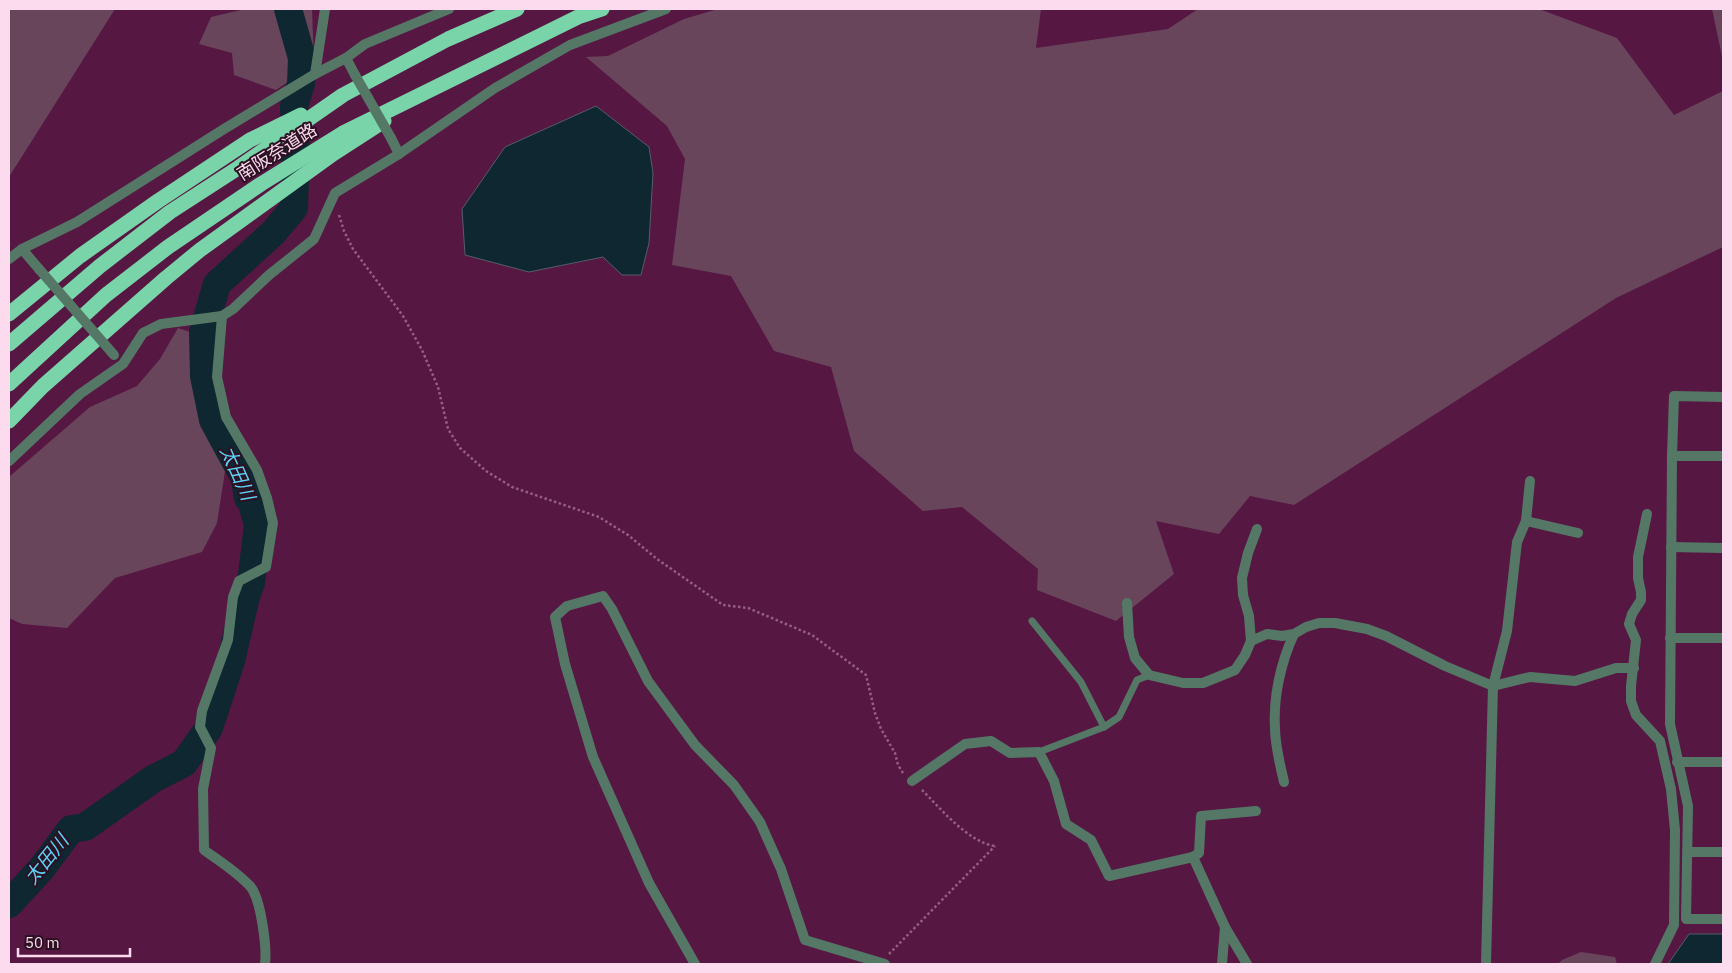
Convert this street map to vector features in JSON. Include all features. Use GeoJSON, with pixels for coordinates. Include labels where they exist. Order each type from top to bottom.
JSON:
{"type":"FeatureCollection","features":[{"type":"Feature","properties":{"kind":"highway","name":"南阪奈道路"},"geometry":{"type":"LineString","coordinates":[[9,344],[100,266],[170,212],[238,168],[343,95],[448,39],[517,9]]}},
{"type":"Feature","properties":{"kind":"highway","name":"南阪奈道路"},"geometry":{"type":"LineString","coordinates":[[9,384],[106,295],[168,247],[261,184],[343,133],[578,17],[602,9]]}},
{"type":"Feature","properties":{"kind":"highway"},"geometry":{"type":"LineString","coordinates":[[9,314],[88,251],[158,201],[250,140],[343,95]]}},
{"type":"Feature","properties":{"kind":"highway"},"geometry":{"type":"LineString","coordinates":[[9,421],[43,386],[200,250],[333,154],[366,134],[419,95]]}},
{"type":"Feature","properties":{"kind":"street"},"geometry":{"type":"LineString","coordinates":[[315,74],[325,9]]}},
{"type":"Feature","properties":{"kind":"street"},"geometry":{"type":"LineString","coordinates":[[9,259],[22,249],[77,222],[224,129],[315,74],[346,58],[365,44],[449,9]]}},
{"type":"Feature","properties":{"kind":"street"},"geometry":{"type":"LineString","coordinates":[[9,462],[80,394],[124,364],[143,333],[161,324],[222,316],[233,309],[270,275],[314,239],[335,193],[399,154],[495,88],[570,45],[666,9]]}},
{"type":"Feature","properties":{"kind":"street"},"geometry":{"type":"LineString","coordinates":[[346,58],[399,154]]}},
{"type":"Feature","properties":{"kind":"street"},"geometry":{"type":"LineString","coordinates":[[22,249],[114,355],[124,364]]}},
{"type":"Feature","properties":{"kind":"street"},"geometry":{"type":"LineString","coordinates":[[222,316],[217,377],[226,417],[257,470],[273,523],[266,567],[239,581],[233,597],[228,640],[202,711],[200,727],[211,748],[203,789],[204,850],[224,863],[252,888],[264,925],[264,964]]}},
{"type":"Feature","properties":{"kind":"street"},"geometry":{"type":"LineString","coordinates":[[1723,397],[1674,396],[1670,638],[1670,724],[1688,806],[1686,919],[1723,919]]}},
{"type":"Feature","properties":{"kind":"street"},"geometry":{"type":"LineString","coordinates":[[1672,456],[1723,456]]}},
{"type":"Feature","properties":{"kind":"street"},"geometry":{"type":"LineString","coordinates":[[1486,964],[1493,686],[1507,631],[1517,542],[1526,521],[1530,481]]}},
{"type":"Feature","properties":{"kind":"street"},"geometry":{"type":"LineString","coordinates":[[1647,514],[1638,558],[1638,578],[1642,592],[1641,600],[1632,614],[1629,624],[1636,640],[1631,701],[1636,715],[1660,741],[1671,789],[1676,830],[1674,925],[1655,964]]}},
{"type":"Feature","properties":{"kind":"street"},"geometry":{"type":"LineString","coordinates":[[1526,521],[1578,533]]}},
{"type":"Feature","properties":{"kind":"street"},"geometry":{"type":"LineString","coordinates":[[1127,602],[1129,637],[1135,658],[1149,675],[1183,683],[1203,683],[1235,670],[1245,655],[1251,641],[1249,616],[1243,594],[1242,578],[1248,553],[1257,529]]}},
{"type":"Feature","properties":{"kind":"street"},"geometry":{"type":"LineString","coordinates":[[1671,547],[1723,548]]}},
{"type":"Feature","properties":{"kind":"street"},"geometry":{"type":"LineString","coordinates":[[695,964],[650,883],[593,757],[565,664],[555,617],[567,606],[603,596],[612,609],[648,681],[695,745],[734,785],[760,822],[781,869],[804,940],[883,963]]}},
{"type":"Feature","properties":{"kind":"street"},"geometry":{"type":"LineString","coordinates":[[1251,641],[1267,634],[1282,636],[1294,634],[1306,627],[1319,623],[1335,623],[1367,628],[1445,666],[1493,686],[1530,677],[1575,681],[1616,668],[1634,668]]}},
{"type":"Feature","properties":{"kind":"street"},"geometry":{"type":"LineString","coordinates":[[1284,782],[1274,728],[1278,687],[1286,653],[1294,634]]}},
{"type":"Feature","properties":{"kind":"street"},"geometry":{"type":"LineString","coordinates":[[1670,638],[1723,638]]}},
{"type":"Feature","properties":{"kind":"street"},"geometry":{"type":"LineString","coordinates":[[912,781],[965,744],[991,741],[1010,753],[1039,752],[1054,781],[1066,824],[1091,840],[1108,876],[1194,857],[1199,853],[1201,816],[1256,811]]}},
{"type":"Feature","properties":{"kind":"street"},"geometry":{"type":"LineString","coordinates":[[1677,762],[1723,762]]}},
{"type":"Feature","properties":{"kind":"street"},"geometry":{"type":"LineString","coordinates":[[1688,852],[1723,852]]}},
{"type":"Feature","properties":{"kind":"street"},"geometry":{"type":"LineString","coordinates":[[1194,857],[1225,926],[1246,964]]}},
{"type":"Feature","properties":{"kind":"street"},"geometry":{"type":"LineString","coordinates":[[1222,964],[1225,926]]}},
{"type":"Feature","properties":{"kind":"lane"},"geometry":{"type":"LineString","coordinates":[[1032,621],[1081,682],[1104,727]]}},
{"type":"Feature","properties":{"kind":"lane"},"geometry":{"type":"LineString","coordinates":[[1039,752],[1104,727],[1119,717],[1137,680],[1149,675]]}},
{"type":"Feature","properties":{"kind":"path"},"geometry":{"type":"LineString","coordinates":[[334,197],[344,230],[353,249],[403,316],[422,350],[438,387],[448,429],[460,448],[486,471],[512,487],[599,517],[628,535],[657,559],[723,605],[748,608],[812,635],[866,675],[875,713],[881,729],[895,753],[902,773],[968,834],[984,844],[994,846],[883,963]]}},
{"type":"Feature","properties":{"kind":"shaded area"},"geometry":{"type":"Polygon","coordinates":[[[9,9],[115,9],[9,177],[9,9]]]}},
{"type":"Feature","properties":{"kind":"shaded area"},"geometry":{"type":"Polygon","coordinates":[[[245,9],[312,9],[314,64],[276,90],[234,75],[232,53],[199,44],[211,17],[245,9]]]}},
{"type":"Feature","properties":{"kind":"shaded area"},"geometry":{"type":"Polygon","coordinates":[[[718,9],[1041,9],[1036,48],[1168,29],[1198,9],[1539,9],[1617,38],[1674,115],[1723,91],[1723,247],[1616,298],[1294,505],[1250,496],[1219,534],[1156,521],[1174,574],[1116,621],[1037,590],[1038,569],[962,507],[923,511],[854,451],[831,367],[774,351],[731,276],[672,265],[685,159],[667,126],[586,57],[608,56],[684,19],[718,9]]]}},
{"type":"Feature","properties":{"kind":"shaded area"},"geometry":{"type":"Polygon","coordinates":[[[1712,9],[1723,9],[1723,61],[1712,9]]]}},
{"type":"Feature","properties":{"kind":"shaded area"},"geometry":{"type":"Polygon","coordinates":[[[178,328],[193,333],[192,366],[226,465],[217,523],[202,552],[115,578],[67,628],[22,624],[9,618],[9,477],[90,407],[137,386],[160,359],[178,328]]]}},
{"type":"Feature","properties":{"kind":"shaded area"},"geometry":{"type":"Polygon","coordinates":[[[1581,952],[1615,957],[1617,964],[1558,964],[1562,960],[1581,952]]]}},
{"type":"Feature","properties":{"kind":"water"},"geometry":{"type":"Polygon","coordinates":[[[596,106],[649,147],[653,173],[649,243],[641,275],[622,275],[603,257],[529,272],[465,255],[462,209],[505,147],[596,106]]]}},
{"type":"Feature","properties":{"kind":"water"},"geometry":{"type":"Polygon","coordinates":[[[1689,934],[1723,934],[1723,964],[1668,964],[1689,934]]]}},
{"type":"Feature","properties":{"kind":"waterway","name":"太田川"},"geometry":{"type":"LineString","coordinates":[[9,904],[42,868],[71,829],[85,827],[153,779],[184,763],[209,728],[231,661],[246,596],[251,583],[258,525],[251,500],[248,498],[245,479],[213,420],[204,376],[203,332],[217,284],[273,233],[294,208],[296,150],[294,106],[301,84],[302,58],[288,9]]}}]}
